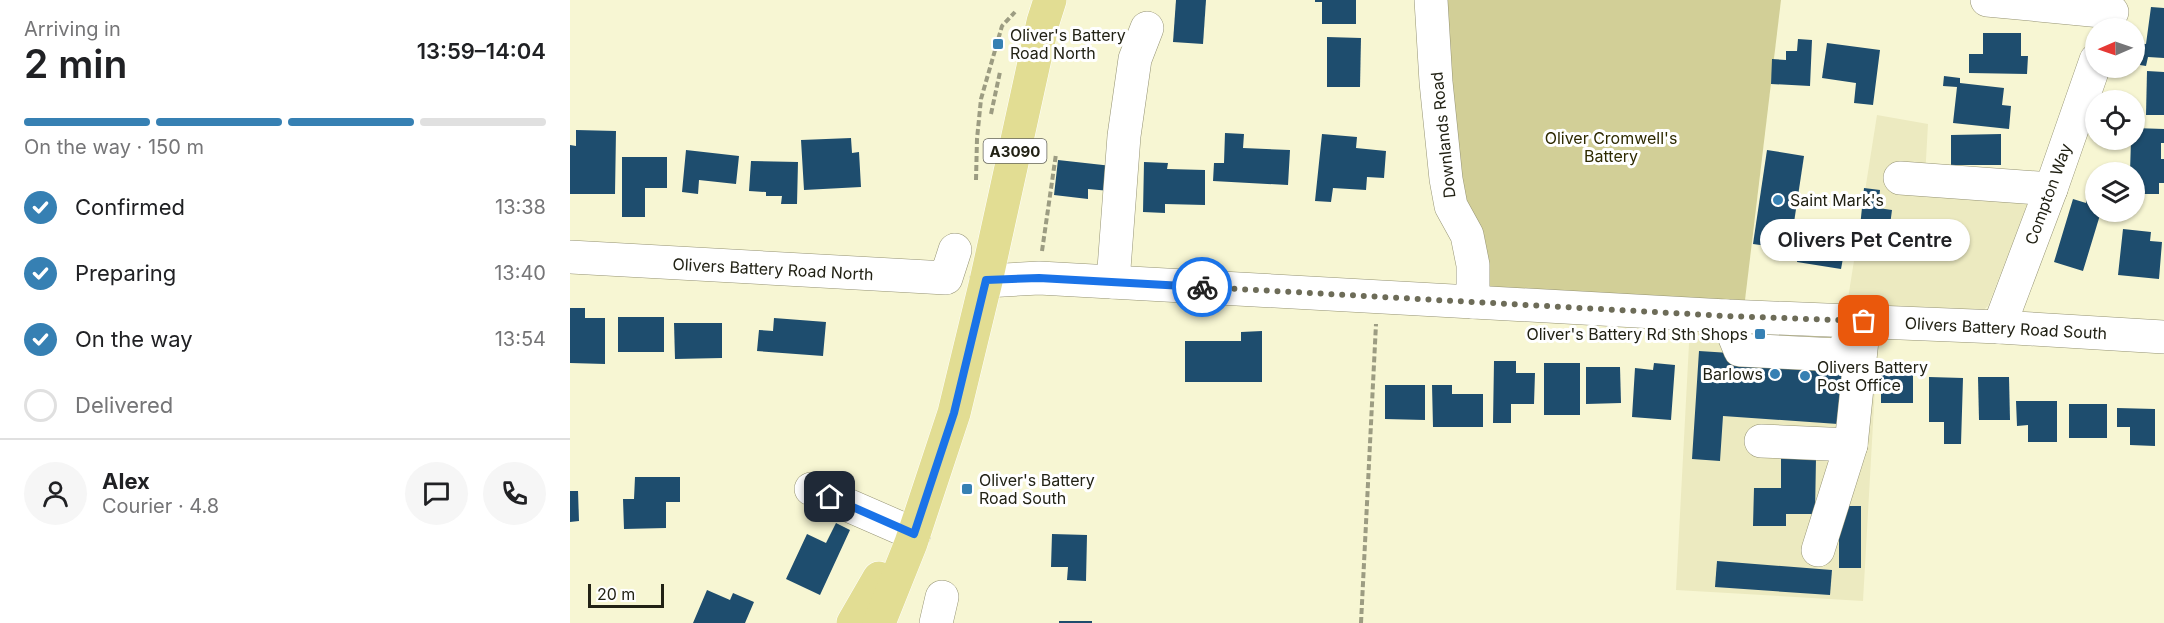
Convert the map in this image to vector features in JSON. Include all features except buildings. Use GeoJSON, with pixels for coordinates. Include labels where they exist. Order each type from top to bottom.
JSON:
{"type":"FeatureCollection","features":[{"type":"Feature","properties":{"kind":"main road","name":"A3090"},"geometry":{"type":"LineString","coordinates":[[879,623],[909,532],[939,461],[954,413],[1043,22],[1050,0]]}},
{"type":"Feature","properties":{"kind":"main road","name":"A3090"},"geometry":{"type":"LineString","coordinates":[[853,623],[909,532]]}},
{"type":"Feature","properties":{"kind":"street","name":"Downlands Road"},"geometry":{"type":"LineString","coordinates":[[1431,0],[1436,82],[1446,179],[1451,206],[1467,235],[1473,265],[1473,302]]}},
{"type":"Feature","properties":{"kind":"street"},"geometry":{"type":"LineString","coordinates":[[1987,0],[2112,14]]}},
{"type":"Feature","properties":{"kind":"street"},"geometry":{"type":"LineString","coordinates":[[1113,282],[1124,136],[1136,59],[1147,28]]}},
{"type":"Feature","properties":{"kind":"street","name":"Compton Way"},"geometry":{"type":"LineString","coordinates":[[1999,327],[2090,78]]}},
{"type":"Feature","properties":{"kind":"street"},"geometry":{"type":"LineString","coordinates":[[1900,178],[2050,189]]}},
{"type":"Feature","properties":{"kind":"street","name":"Olivers Battery Road North"},"geometry":{"type":"LineString","coordinates":[[570,257],[946,278],[955,250]]}},
{"type":"Feature","properties":{"kind":"street","name":"Olivers Battery Road South"},"geometry":{"type":"LineString","coordinates":[[986,280],[1039,278],[1726,316],[1999,327],[2164,337]]}},
{"type":"Feature","properties":{"kind":"street"},"geometry":{"type":"LineString","coordinates":[[1818,550],[1851,445],[1864,321]]}},
{"type":"Feature","properties":{"kind":"street"},"geometry":{"type":"LineString","coordinates":[[1761,441],[1851,445]]}},
{"type":"Feature","properties":{"kind":"street"},"geometry":{"type":"LineString","coordinates":[[811,489],[909,532]]}},
{"type":"Feature","properties":{"kind":"path"},"geometry":{"type":"LineString","coordinates":[[976,181],[981,99],[1002,26]]}},
{"type":"Feature","properties":{"kind":"path"},"geometry":{"type":"LineString","coordinates":[[1045,230],[1056,154]]}},
{"type":"Feature","properties":{"kind":"path"},"geometry":{"type":"LineString","coordinates":[[1361,623],[1378,296]]}},
{"type":"Feature","properties":{"kind":"shaded area"},"geometry":{"type":"Polygon","coordinates":[[[1877,115],[1928,124],[1925,178],[2034,188],[1988,306],[1980,313],[1847,305],[1877,115]]]}},
{"type":"Feature","properties":{"kind":"shaded area"},"geometry":{"type":"Polygon","coordinates":[[[1690,325],[1878,335],[1863,601],[1676,590],[1690,325]]]}},
{"type":"Feature","properties":{"kind":"green space","name":"Oliver Cromwell's Battery"},"geometry":{"type":"Polygon","coordinates":[[[1440,0],[1781,0],[1745,300],[1487,290],[1459,197],[1440,0]]]}},
{"type":"Feature","properties":{"kind":"way so far"},"geometry":{"type":"LineString","coordinates":[[1202,287],[1726,316],[1864,321]]}},
{"type":"Feature","properties":{"kind":"place","name":"Oliver's Battery Road North"},"geometry":{"type":"Point","coordinates":[998,44]}},
{"type":"Feature","properties":{"kind":"place","name":"Saint Mark's"},"geometry":{"type":"Point","coordinates":[1778,200]}},
{"type":"Feature","properties":{"kind":"place","name":"Olivers Pet Centre"},"geometry":{"type":"Point","coordinates":[1864,321]}},
{"type":"Feature","properties":{"kind":"place","name":"Oliver's Battery Rd Sth Shops"},"geometry":{"type":"Point","coordinates":[1760,334]}},
{"type":"Feature","properties":{"kind":"place","name":"Barlows"},"geometry":{"type":"Point","coordinates":[1775,374]}},
{"type":"Feature","properties":{"kind":"place","name":"Olivers Battery Post Office"},"geometry":{"type":"Point","coordinates":[1805,376]}},
{"type":"Feature","properties":{"kind":"place","name":"Oliver's Battery Road South"},"geometry":{"type":"Point","coordinates":[967,489]}},
{"type":"Feature","properties":{"kind":"route"},"geometry":{"type":"LineString","coordinates":[[830,497],[914,534],[954,413],[986,280],[1039,278],[1202,287]]}}]}
